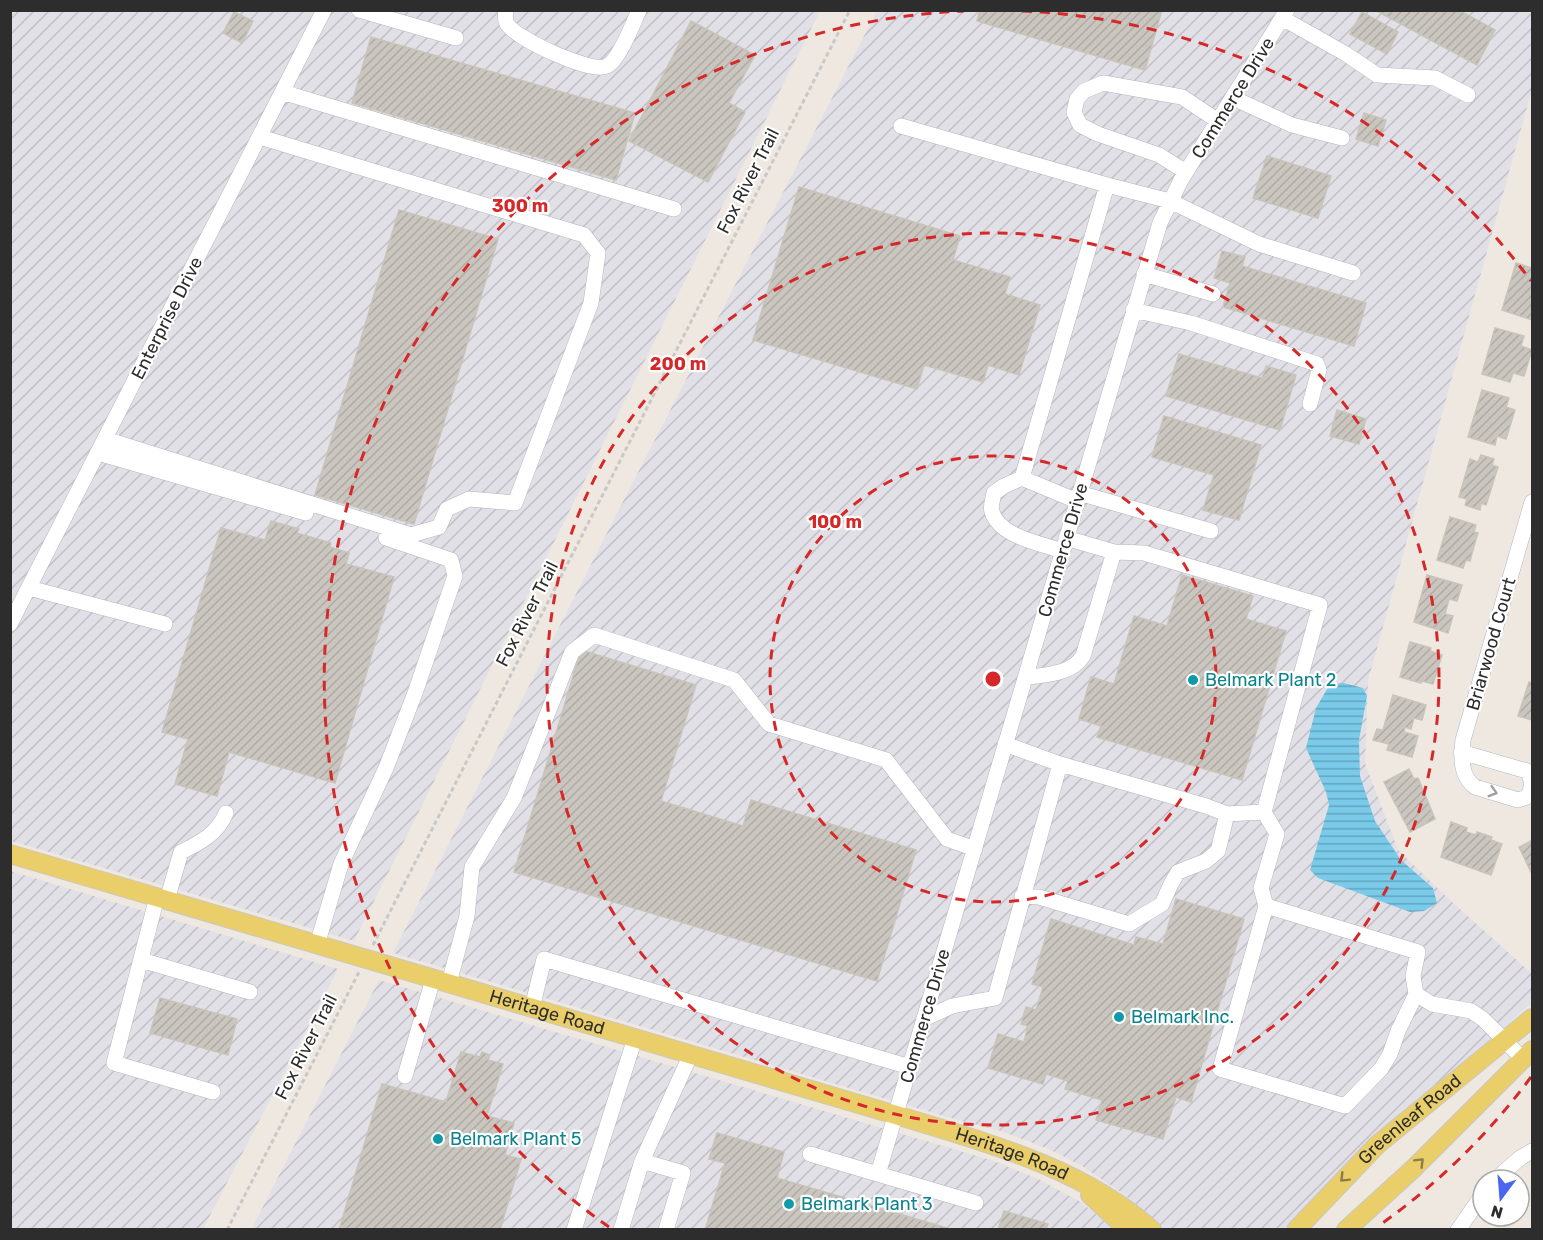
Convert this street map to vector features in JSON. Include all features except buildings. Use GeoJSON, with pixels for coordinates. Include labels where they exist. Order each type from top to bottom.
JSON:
{"type":"FeatureCollection","features":[{"type":"Feature","properties":{"kind":"main road","name":"Heritage Road"},"geometry":{"type":"LineString","coordinates":[[10,854],[691,1054],[1007,1150],[1101,1191],[1123,1205],[1152,1230]]}},
{"type":"Feature","properties":{"kind":"main road","name":"Greenleaf Road"},"geometry":{"type":"LineString","coordinates":[[1296,1230],[1377,1145],[1533,1018]]}},
{"type":"Feature","properties":{"kind":"main road","name":"Greenleaf Road"},"geometry":{"type":"LineString","coordinates":[[1346,1230],[1528,1055]]}},
{"type":"Feature","properties":{"kind":"main road","name":"Heritage Road"},"geometry":{"type":"LineString","coordinates":[[1079,1182],[1128,1230]]}},
{"type":"Feature","properties":{"kind":"street","name":"Enterprise Drive"},"geometry":{"type":"LineString","coordinates":[[10,624],[324,10]]}},
{"type":"Feature","properties":{"kind":"street"},"geometry":{"type":"LineString","coordinates":[[359,10],[456,38]]}},
{"type":"Feature","properties":{"kind":"street"},"geometry":{"type":"LineString","coordinates":[[506,10],[505,17],[508,26],[524,38],[558,55],[596,68],[604,68],[614,61],[639,10]]}},
{"type":"Feature","properties":{"kind":"street"},"geometry":{"type":"LineString","coordinates":[[1284,14],[1377,75],[1435,78],[1468,95]]}},
{"type":"Feature","properties":{"kind":"street","name":"Commerce Drive"},"geometry":{"type":"LineString","coordinates":[[878,1174],[1160,223],[1186,172],[1284,14]]}},
{"type":"Feature","properties":{"kind":"street"},"geometry":{"type":"LineString","coordinates":[[1186,172],[1158,154],[1098,134],[1080,125],[1074,112],[1077,99],[1084,91],[1103,83],[1182,97],[1218,121]]}},
{"type":"Feature","properties":{"kind":"street"},"geometry":{"type":"LineString","coordinates":[[282,92],[674,209]]}},
{"type":"Feature","properties":{"kind":"street"},"geometry":{"type":"LineString","coordinates":[[1233,98],[1292,125],[1342,138]]}},
{"type":"Feature","properties":{"kind":"street"},"geometry":{"type":"LineString","coordinates":[[901,126],[1170,201],[1259,244],[1353,273]]}},
{"type":"Feature","properties":{"kind":"street"},"geometry":{"type":"LineString","coordinates":[[105,439],[411,535],[439,527],[447,509],[469,499],[516,503],[591,303],[598,253],[584,235],[260,136]]}},
{"type":"Feature","properties":{"kind":"street"},"geometry":{"type":"LineString","coordinates":[[1022,478],[1107,185]]}},
{"type":"Feature","properties":{"kind":"street"},"geometry":{"type":"LineString","coordinates":[[1144,274],[1214,294]]}},
{"type":"Feature","properties":{"kind":"street"},"geometry":{"type":"LineString","coordinates":[[1133,310],[1191,323],[1317,364],[1319,370],[1310,404]]}},
{"type":"Feature","properties":{"kind":"street"},"geometry":{"type":"LineString","coordinates":[[98,453],[333,520],[451,560],[455,576],[415,693],[387,768],[341,864],[317,945]]}},
{"type":"Feature","properties":{"kind":"street"},"geometry":{"type":"LineString","coordinates":[[1211,531],[1078,497],[1022,478],[994,493],[991,510],[998,524],[1011,533],[1114,552],[1144,553],[1320,605],[1264,812],[1277,834],[1262,888],[1266,906],[1220,1069],[1345,1106],[1381,1069],[1390,1054],[1398,1031],[1416,994],[1413,976],[1418,952],[1266,906]]}},
{"type":"Feature","properties":{"kind":"street","name":"Briarwood Court"},"geometry":{"type":"LineString","coordinates":[[1461,752],[1527,771],[1531,778],[1532,789],[1527,797],[1518,800],[1475,787],[1469,783],[1466,776],[1461,752],[1462,740],[1526,551],[1533,502]]}},
{"type":"Feature","properties":{"kind":"street"},"geometry":{"type":"LineString","coordinates":[[1025,678],[1067,671],[1077,665],[1083,656],[1114,552]]}},
{"type":"Feature","properties":{"kind":"street"},"geometry":{"type":"LineString","coordinates":[[29,588],[165,624]]}},
{"type":"Feature","properties":{"kind":"street"},"geometry":{"type":"LineString","coordinates":[[405,1076],[466,916],[472,867],[514,798],[572,652],[594,635],[734,680],[769,724],[886,760],[947,839],[975,849]]}},
{"type":"Feature","properties":{"kind":"street"},"geometry":{"type":"LineString","coordinates":[[1005,744],[1060,764],[1227,814],[1264,812]]}},
{"type":"Feature","properties":{"kind":"street"},"geometry":{"type":"LineString","coordinates":[[924,1019],[952,1006],[995,998],[1060,764]]}},
{"type":"Feature","properties":{"kind":"street"},"geometry":{"type":"LineString","coordinates":[[213,1092],[114,1063],[141,960],[181,852],[199,844],[221,825],[226,813]]}},
{"type":"Feature","properties":{"kind":"street"},"geometry":{"type":"LineString","coordinates":[[1022,897],[1039,897],[1129,924],[1162,904],[1178,872],[1206,861],[1218,851],[1227,814]]}},
{"type":"Feature","properties":{"kind":"street"},"geometry":{"type":"LineString","coordinates":[[532,1008],[544,959],[910,1067]]}},
{"type":"Feature","properties":{"kind":"street"},"geometry":{"type":"LineString","coordinates":[[141,960],[250,992]]}},
{"type":"Feature","properties":{"kind":"street"},"geometry":{"type":"LineString","coordinates":[[1416,994],[1432,1004],[1471,1011],[1506,1041],[1528,1055]]}},
{"type":"Feature","properties":{"kind":"street"},"geometry":{"type":"LineString","coordinates":[[574,1230],[634,1038]]}},
{"type":"Feature","properties":{"kind":"street"},"geometry":{"type":"LineString","coordinates":[[621,1230],[642,1161],[691,1054]]}},
{"type":"Feature","properties":{"kind":"street"},"geometry":{"type":"LineString","coordinates":[[1509,1168],[1533,1151]]}},
{"type":"Feature","properties":{"kind":"street"},"geometry":{"type":"LineString","coordinates":[[810,1154],[976,1203]]}},
{"type":"Feature","properties":{"kind":"street"},"geometry":{"type":"LineString","coordinates":[[642,1161],[683,1173],[666,1230]]}},
{"type":"Feature","properties":{"kind":"street"},"geometry":{"type":"LineString","coordinates":[[1458,1230],[1471,1211]]}},
{"type":"Feature","properties":{"kind":"path","name":"Fox River Trail"},"geometry":{"type":"LineString","coordinates":[[227,1230],[850,10]]}},
{"type":"Feature","properties":{"kind":"shaded area"},"geometry":{"type":"Polygon","coordinates":[[[10,11],[820,11],[354,941],[11,841],[10,11]]]}},
{"type":"Feature","properties":{"kind":"shaded area"},"geometry":{"type":"Polygon","coordinates":[[[877,11],[1532,11],[1532,89],[1368,681],[1365,763],[1398,850],[1532,974],[1532,1002],[1286,1229],[1161,1229],[1125,1195],[1082,1166],[1049,1149],[1001,1131],[393,953],[877,11]]]}},
{"type":"Feature","properties":{"kind":"shaded area"},"geometry":{"type":"Polygon","coordinates":[[[10,871],[338,969],[203,1229],[11,1229],[10,871]]]}},
{"type":"Feature","properties":{"kind":"shaded area"},"geometry":{"type":"Polygon","coordinates":[[[379,980],[994,1161],[1040,1180],[1079,1201],[1116,1230],[251,1230],[379,980]]]}},
{"type":"Feature","properties":{"kind":"water"},"geometry":{"type":"Polygon","coordinates":[[[1344,683],[1363,688],[1367,696],[1359,740],[1360,776],[1375,821],[1401,860],[1433,888],[1437,903],[1424,911],[1410,912],[1318,878],[1310,870],[1329,805],[1326,792],[1306,748],[1316,708],[1330,684],[1344,683]]]}},
{"type":"Feature","properties":{"kind":"place","name":"Belmark Plant 2"},"geometry":{"type":"Point","coordinates":[1193,680]}},
{"type":"Feature","properties":{"kind":"place","name":"Belmark Inc."},"geometry":{"type":"Point","coordinates":[1119,1017]}},
{"type":"Feature","properties":{"kind":"place","name":"Belmark Plant 5"},"geometry":{"type":"Point","coordinates":[438,1139]}},
{"type":"Feature","properties":{"kind":"place","name":"Belmark Plant 3"},"geometry":{"type":"Point","coordinates":[789,1204]}}]}
